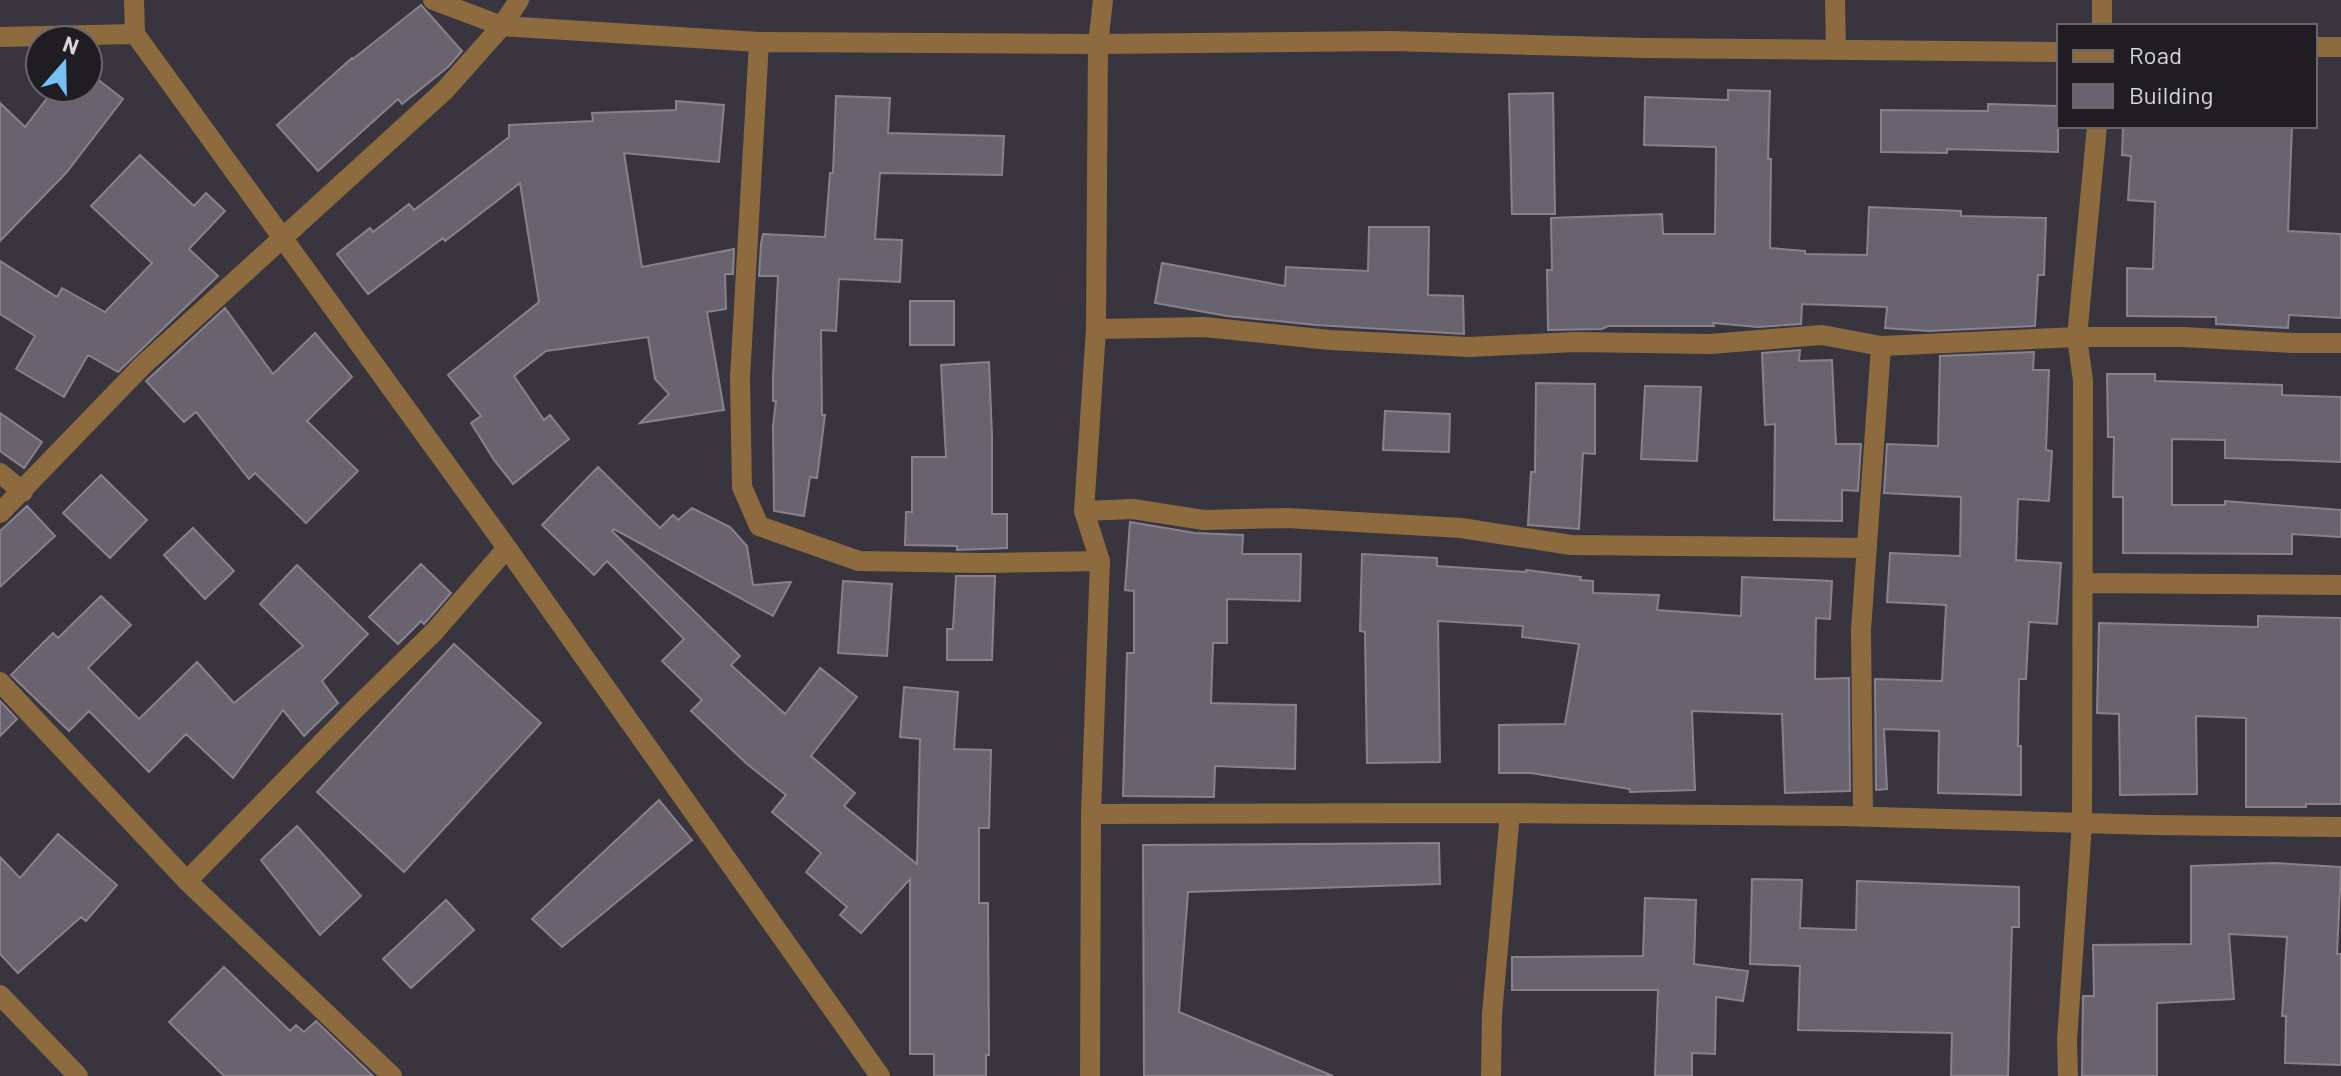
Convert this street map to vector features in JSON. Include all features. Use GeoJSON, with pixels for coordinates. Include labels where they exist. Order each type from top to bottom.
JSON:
{"type":"FeatureCollection","features":[{"type":"Feature","properties":{"kind":"street"},"geometry":{"type":"LineString","coordinates":[[134,0],[135,34],[507,548],[880,1076]]}},
{"type":"Feature","properties":{"kind":"street"},"geometry":{"type":"LineString","coordinates":[[433,0],[502,26],[759,42],[1098,44],[1391,41],[1645,48],[2057,52]]}},
{"type":"Feature","properties":{"kind":"street"},"geometry":{"type":"LineString","coordinates":[[0,513],[143,365],[445,90],[502,26],[519,0]]}},
{"type":"Feature","properties":{"kind":"street"},"geometry":{"type":"LineString","coordinates":[[1090,1076],[1091,814],[1100,561],[1084,511],[1096,329],[1098,44],[1103,0]]}},
{"type":"Feature","properties":{"kind":"street"},"geometry":{"type":"LineString","coordinates":[[1835,0],[1836,49]]}},
{"type":"Feature","properties":{"kind":"street"},"geometry":{"type":"LineString","coordinates":[[2102,0],[2102,24]]}},
{"type":"Feature","properties":{"kind":"street"},"geometry":{"type":"LineString","coordinates":[[0,37],[135,34]]}},
{"type":"Feature","properties":{"kind":"street"},"geometry":{"type":"LineString","coordinates":[[759,42],[740,378],[742,487],[759,526],[859,561],[1100,561]]}},
{"type":"Feature","properties":{"kind":"street"},"geometry":{"type":"LineString","coordinates":[[2317,47],[2341,47]]}},
{"type":"Feature","properties":{"kind":"street"},"geometry":{"type":"LineString","coordinates":[[2068,1076],[2068,1025],[2082,823],[2083,381],[2077,337],[2097,128]]}},
{"type":"Feature","properties":{"kind":"street"},"geometry":{"type":"LineString","coordinates":[[1096,329],[1204,327],[1330,340],[1469,347],[1575,342],[1710,344],[1822,335],[1881,346],[2077,337],[2183,337],[2341,343]]}},
{"type":"Feature","properties":{"kind":"street"},"geometry":{"type":"LineString","coordinates":[[1863,817],[1861,630],[1881,346]]}},
{"type":"Feature","properties":{"kind":"street"},"geometry":{"type":"LineString","coordinates":[[0,473],[23,492]]}},
{"type":"Feature","properties":{"kind":"street"},"geometry":{"type":"LineString","coordinates":[[1084,511],[1133,509],[1204,520],[1287,518],[1461,528],[1571,545],[1867,548]]}},
{"type":"Feature","properties":{"kind":"street"},"geometry":{"type":"LineString","coordinates":[[187,881],[434,632],[507,548]]}},
{"type":"Feature","properties":{"kind":"street"},"geometry":{"type":"LineString","coordinates":[[2083,583],[2341,585]]}},
{"type":"Feature","properties":{"kind":"street"},"geometry":{"type":"LineString","coordinates":[[0,682],[187,881],[392,1076]]}},
{"type":"Feature","properties":{"kind":"street"},"geometry":{"type":"LineString","coordinates":[[1091,814],[1510,813],[2341,827]]}},
{"type":"Feature","properties":{"kind":"street"},"geometry":{"type":"LineString","coordinates":[[1491,1076],[1492,1014],[1510,813]]}},
{"type":"Feature","properties":{"kind":"street"},"geometry":{"type":"LineString","coordinates":[[0,995],[78,1076]]}},
{"type":"Feature","properties":{"kind":"building"},"geometry":{"type":"Polygon","coordinates":[[[421,5],[462,51],[448,67],[402,104],[398,99],[318,171],[277,125],[352,58],[421,5]]]}},
{"type":"Feature","properties":{"kind":"building"},"geometry":{"type":"Polygon","coordinates":[[[104,84],[123,99],[66,173],[0,241],[0,103],[25,127],[43,104],[104,104],[104,84]]]}},
{"type":"Feature","properties":{"kind":"building"},"geometry":{"type":"Polygon","coordinates":[[[1728,90],[1770,91],[1770,248],[1805,251],[1805,254],[1867,255],[1869,207],[1961,211],[1961,216],[2046,218],[2044,275],[2038,275],[2035,326],[1929,331],[1885,328],[1887,307],[1802,304],[1801,324],[1758,327],[1713,323],[1714,326],[1608,326],[1602,329],[1548,330],[1547,270],[1552,270],[1551,218],[1662,214],[1663,234],[1715,234],[1716,147],[1644,145],[1645,97],[1728,100],[1728,90]]]}},
{"type":"Feature","properties":{"kind":"building"},"geometry":{"type":"Polygon","coordinates":[[[1553,93],[1555,214],[1512,214],[1509,94],[1553,93]]]}},
{"type":"Feature","properties":{"kind":"building"},"geometry":{"type":"Polygon","coordinates":[[[836,96],[890,98],[888,133],[1004,136],[1002,175],[880,173],[875,239],[902,240],[900,282],[839,279],[836,331],[821,330],[822,415],[825,415],[817,478],[810,477],[804,516],[774,511],[773,426],[776,401],[773,401],[773,377],[778,276],[759,276],[761,244],[763,234],[825,237],[830,173],[833,173],[836,96]]]}},
{"type":"Feature","properties":{"kind":"building"},"geometry":{"type":"Polygon","coordinates":[[[676,101],[724,105],[719,162],[624,153],[642,267],[734,249],[733,274],[725,274],[726,309],[707,312],[724,410],[640,423],[669,394],[655,379],[648,337],[546,351],[514,376],[544,420],[550,415],[569,439],[513,484],[471,423],[481,416],[448,375],[539,302],[520,183],[445,241],[443,238],[368,294],[337,254],[370,228],[373,232],[409,204],[414,210],[509,137],[509,125],[593,121],[592,113],[676,110],[676,101]]]}},
{"type":"Feature","properties":{"kind":"building"},"geometry":{"type":"Polygon","coordinates":[[[1988,104],[2057,106],[2058,152],[1947,149],[1947,153],[1881,152],[1881,110],[1988,111],[1988,104]]]}},
{"type":"Feature","properties":{"kind":"building"},"geometry":{"type":"Polygon","coordinates":[[[2123,128],[2292,128],[2288,231],[2341,234],[2341,318],[2289,315],[2288,328],[2216,324],[2216,317],[2127,316],[2127,268],[2153,269],[2155,202],[2128,200],[2131,156],[2122,155],[2123,128]]]}},
{"type":"Feature","properties":{"kind":"building"},"geometry":{"type":"Polygon","coordinates":[[[140,155],[194,206],[206,193],[225,211],[189,249],[218,276],[118,372],[88,355],[64,397],[16,369],[35,336],[0,314],[0,261],[57,297],[62,288],[105,312],[152,263],[91,206],[140,155]]]}},
{"type":"Feature","properties":{"kind":"building"},"geometry":{"type":"Polygon","coordinates":[[[1369,227],[1429,227],[1428,295],[1463,296],[1464,334],[1316,325],[1227,316],[1155,303],[1162,263],[1285,286],[1286,267],[1368,271],[1369,227]]]}},
{"type":"Feature","properties":{"kind":"building"},"geometry":{"type":"Polygon","coordinates":[[[910,301],[954,301],[954,345],[910,345],[910,301]]]}},
{"type":"Feature","properties":{"kind":"building"},"geometry":{"type":"Polygon","coordinates":[[[225,308],[273,374],[315,333],[352,377],[307,421],[358,471],[306,523],[255,473],[249,479],[196,412],[184,422],[146,381],[225,308]]]}},
{"type":"Feature","properties":{"kind":"building"},"geometry":{"type":"Polygon","coordinates":[[[1800,350],[1799,361],[1832,360],[1836,444],[1861,444],[1858,491],[1842,490],[1842,521],[1774,520],[1775,424],[1765,425],[1762,353],[1800,350]]]}},
{"type":"Feature","properties":{"kind":"building"},"geometry":{"type":"Polygon","coordinates":[[[2034,352],[2033,370],[2049,370],[2046,450],[2052,451],[2049,501],[2018,499],[2016,560],[2061,563],[2057,624],[2029,622],[2026,679],[2019,679],[2021,795],[1938,793],[1939,731],[1884,729],[1887,789],[1876,790],[1875,679],[1942,681],[1946,605],[1887,602],[1890,553],[1960,556],[1961,497],[1884,493],[1887,444],[1938,446],[1940,356],[2034,352]]]}},
{"type":"Feature","properties":{"kind":"building"},"geometry":{"type":"Polygon","coordinates":[[[989,362],[992,514],[1007,514],[1007,548],[957,550],[957,546],[905,545],[906,512],[912,512],[912,457],[946,457],[941,365],[989,362]]]}},
{"type":"Feature","properties":{"kind":"building"},"geometry":{"type":"Polygon","coordinates":[[[2107,374],[2155,374],[2155,381],[2282,385],[2282,395],[2341,397],[2341,462],[2225,458],[2225,440],[2172,439],[2172,505],[2225,505],[2225,501],[2341,510],[2341,537],[2292,534],[2292,554],[2123,553],[2123,497],[2113,497],[2114,437],[2108,437],[2107,374]]]}},
{"type":"Feature","properties":{"kind":"building"},"geometry":{"type":"Polygon","coordinates":[[[1536,383],[1595,384],[1595,454],[1583,453],[1579,529],[1528,525],[1531,472],[1535,472],[1536,383]]]}},
{"type":"Feature","properties":{"kind":"building"},"geometry":{"type":"Polygon","coordinates":[[[1645,386],[1701,387],[1697,461],[1641,459],[1645,386]]]}},
{"type":"Feature","properties":{"kind":"building"},"geometry":{"type":"Polygon","coordinates":[[[1385,411],[1450,414],[1449,452],[1383,450],[1385,411]]]}},
{"type":"Feature","properties":{"kind":"building"},"geometry":{"type":"Polygon","coordinates":[[[0,413],[42,442],[24,468],[0,451],[0,413]]]}},
{"type":"Feature","properties":{"kind":"building"},"geometry":{"type":"Polygon","coordinates":[[[598,467],[660,528],[673,515],[678,520],[692,508],[730,527],[747,546],[753,585],[791,582],[773,616],[614,529],[612,531],[740,656],[731,665],[785,714],[820,668],[857,697],[811,756],[855,793],[844,806],[917,864],[920,739],[900,737],[904,687],[958,692],[954,749],[991,750],[989,828],[979,828],[979,903],[988,903],[989,1055],[986,1055],[986,1076],[934,1076],[934,1054],[910,1054],[910,879],[861,933],[840,915],[847,907],[806,872],[821,853],[772,812],[786,795],[747,764],[691,711],[702,700],[662,661],[684,639],[607,561],[594,575],[542,525],[598,467]]]}},
{"type":"Feature","properties":{"kind":"building"},"geometry":{"type":"Polygon","coordinates":[[[101,475],[147,520],[110,558],[63,513],[101,475]]]}},
{"type":"Feature","properties":{"kind":"building"},"geometry":{"type":"Polygon","coordinates":[[[27,506],[55,536],[0,587],[0,531],[27,506]]]}},
{"type":"Feature","properties":{"kind":"building"},"geometry":{"type":"Polygon","coordinates":[[[1130,522],[1195,533],[1243,535],[1242,554],[1301,554],[1300,601],[1227,599],[1227,643],[1213,643],[1211,703],[1296,705],[1295,769],[1215,766],[1214,797],[1123,796],[1127,653],[1134,653],[1134,591],[1125,590],[1130,522]]]}},
{"type":"Feature","properties":{"kind":"building"},"geometry":{"type":"Polygon","coordinates":[[[193,528],[234,571],[205,599],[164,555],[193,528]]]}},
{"type":"Feature","properties":{"kind":"building"},"geometry":{"type":"Polygon","coordinates":[[[1362,554],[1437,558],[1437,566],[1526,570],[1581,577],[1580,580],[1593,581],[1593,593],[1659,595],[1657,610],[1741,616],[1742,577],[1832,581],[1830,619],[1816,618],[1815,679],[1849,678],[1850,791],[1785,793],[1782,714],[1692,711],[1695,790],[1630,792],[1630,789],[1531,773],[1499,773],[1499,725],[1565,724],[1579,644],[1522,637],[1523,626],[1438,621],[1440,762],[1367,763],[1365,632],[1360,631],[1362,554]]]}},
{"type":"Feature","properties":{"kind":"building"},"geometry":{"type":"Polygon","coordinates":[[[421,564],[451,593],[424,624],[421,621],[398,644],[369,617],[421,564]]]}},
{"type":"Feature","properties":{"kind":"building"},"geometry":{"type":"Polygon","coordinates":[[[297,565],[368,634],[322,681],[338,703],[304,736],[283,710],[233,778],[186,734],[149,772],[89,711],[69,731],[11,675],[53,633],[58,638],[101,596],[131,625],[88,668],[139,719],[197,662],[234,703],[303,646],[260,604],[297,565]]]}},
{"type":"Feature","properties":{"kind":"building"},"geometry":{"type":"Polygon","coordinates":[[[956,576],[995,576],[992,660],[947,660],[947,629],[953,629],[956,576]]]}},
{"type":"Feature","properties":{"kind":"building"},"geometry":{"type":"Polygon","coordinates":[[[843,581],[892,584],[887,656],[838,653],[843,581]]]}},
{"type":"Feature","properties":{"kind":"building"},"geometry":{"type":"Polygon","coordinates":[[[2258,616],[2341,618],[2341,804],[2246,807],[2246,718],[2196,716],[2197,794],[2120,795],[2119,714],[2097,713],[2099,623],[2258,627],[2258,616]]]}},
{"type":"Feature","properties":{"kind":"building"},"geometry":{"type":"Polygon","coordinates":[[[454,644],[541,723],[404,872],[317,792],[454,644]]]}},
{"type":"Feature","properties":{"kind":"building"},"geometry":{"type":"Polygon","coordinates":[[[0,701],[17,719],[0,736],[0,701]]]}},
{"type":"Feature","properties":{"kind":"building"},"geometry":{"type":"Polygon","coordinates":[[[659,800],[692,840],[562,947],[532,919],[659,800]]]}},
{"type":"Feature","properties":{"kind":"building"},"geometry":{"type":"Polygon","coordinates":[[[297,826],[361,896],[320,935],[261,860],[297,826]]]}},
{"type":"Feature","properties":{"kind":"building"},"geometry":{"type":"Polygon","coordinates":[[[58,834],[117,885],[86,921],[81,917],[18,973],[0,954],[0,857],[20,878],[58,834]]]}},
{"type":"Feature","properties":{"kind":"building"},"geometry":{"type":"Polygon","coordinates":[[[1439,843],[1440,884],[1188,892],[1179,1012],[1333,1076],[1144,1076],[1143,845],[1439,843]]]}},
{"type":"Feature","properties":{"kind":"building"},"geometry":{"type":"Polygon","coordinates":[[[2274,863],[2341,867],[2337,954],[2341,954],[2341,1065],[2285,1063],[2286,1016],[2282,1016],[2287,937],[2229,934],[2234,999],[2157,1003],[2157,1076],[2082,1076],[2083,996],[2094,996],[2093,945],[2191,944],[2191,866],[2274,863]]]}},
{"type":"Feature","properties":{"kind":"building"},"geometry":{"type":"Polygon","coordinates":[[[1752,879],[1802,880],[1800,928],[1856,930],[1857,881],[2019,887],[2019,927],[2012,927],[2008,1076],[1951,1076],[1952,1033],[1798,1030],[1800,966],[1750,964],[1752,879]]]}},
{"type":"Feature","properties":{"kind":"building"},"geometry":{"type":"Polygon","coordinates":[[[1645,898],[1696,900],[1694,964],[1748,971],[1743,1001],[1716,997],[1715,1054],[1692,1053],[1692,1076],[1655,1076],[1658,990],[1512,990],[1512,957],[1643,956],[1645,898]]]}},
{"type":"Feature","properties":{"kind":"building"},"geometry":{"type":"Polygon","coordinates":[[[446,900],[474,930],[411,988],[383,959],[446,900]]]}},
{"type":"Feature","properties":{"kind":"building"},"geometry":{"type":"Polygon","coordinates":[[[224,967],[290,1031],[296,1025],[304,1032],[316,1021],[373,1076],[224,1076],[169,1022],[224,967]]]}}]}
